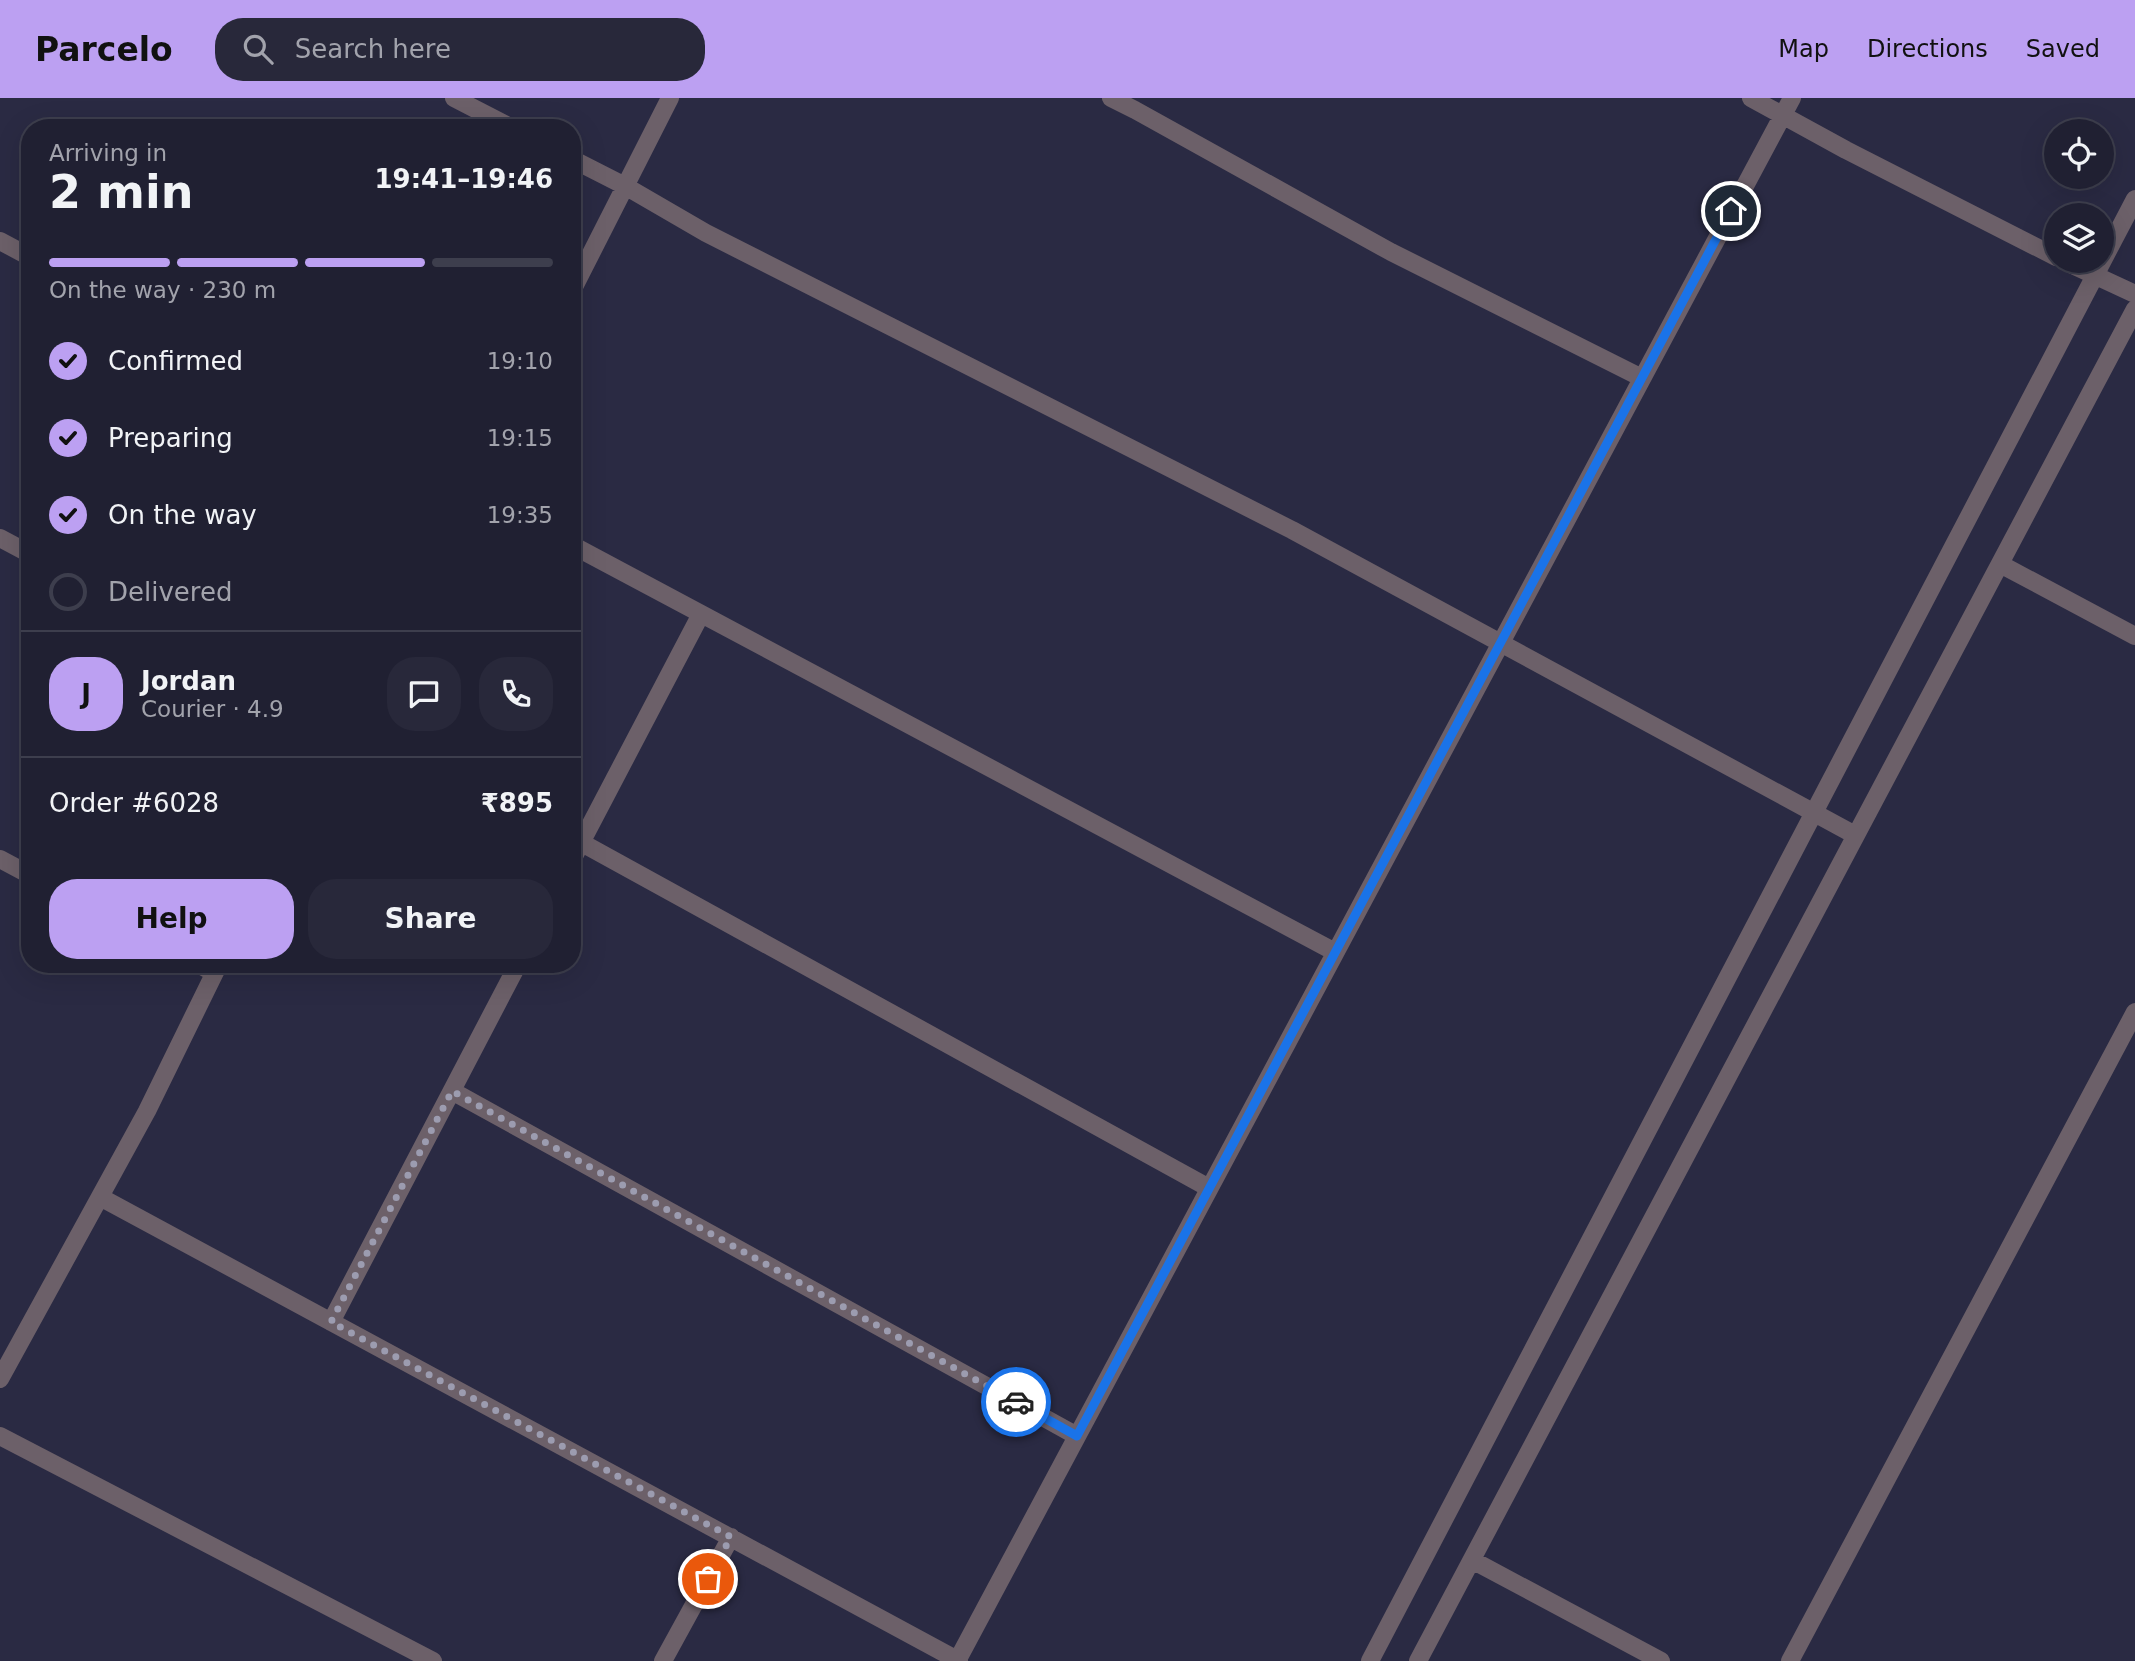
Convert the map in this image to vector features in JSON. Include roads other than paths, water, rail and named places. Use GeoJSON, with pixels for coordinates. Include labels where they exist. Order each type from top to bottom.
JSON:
{"type":"FeatureCollection","features":[{"type":"Feature","properties":{"kind":"street"},"geometry":{"type":"LineString","coordinates":[[454,98],[495,119]]}},
{"type":"Feature","properties":{"kind":"street"},"geometry":{"type":"LineString","coordinates":[[581,273],[670,98]]}},
{"type":"Feature","properties":{"kind":"street"},"geometry":{"type":"LineString","coordinates":[[1111,98],[1391,251],[1642,379]]}},
{"type":"Feature","properties":{"kind":"street"},"geometry":{"type":"LineString","coordinates":[[1751,98],[2044,251]]}},
{"type":"Feature","properties":{"kind":"street"},"geometry":{"type":"LineString","coordinates":[[100,1197],[958,1661],[1791,98]]}},
{"type":"Feature","properties":{"kind":"street"},"geometry":{"type":"LineString","coordinates":[[581,164],[706,233],[1292,530],[1855,835]]}},
{"type":"Feature","properties":{"kind":"street"},"geometry":{"type":"LineString","coordinates":[[1370,1661],[2135,199]]}},
{"type":"Feature","properties":{"kind":"street"},"geometry":{"type":"LineString","coordinates":[[0,241],[21,252]]}},
{"type":"Feature","properties":{"kind":"street"},"geometry":{"type":"LineString","coordinates":[[2089,273],[2135,294]]}},
{"type":"Feature","properties":{"kind":"street"},"geometry":{"type":"LineString","coordinates":[[1418,1661],[2135,309]]}},
{"type":"Feature","properties":{"kind":"street"},"geometry":{"type":"LineString","coordinates":[[0,538],[21,549]]}},
{"type":"Feature","properties":{"kind":"street"},"geometry":{"type":"LineString","coordinates":[[581,550],[1335,952]]}},
{"type":"Feature","properties":{"kind":"street"},"geometry":{"type":"LineString","coordinates":[[2000,564],[2135,636]]}},
{"type":"Feature","properties":{"kind":"street"},"geometry":{"type":"LineString","coordinates":[[701,614],[582,842],[1209,1188]]}},
{"type":"Feature","properties":{"kind":"street"},"geometry":{"type":"LineString","coordinates":[[0,859],[21,870]]}},
{"type":"Feature","properties":{"kind":"street"},"geometry":{"type":"LineString","coordinates":[[0,1379],[147,1111],[215,973]]}},
{"type":"Feature","properties":{"kind":"street"},"geometry":{"type":"LineString","coordinates":[[331,1322],[513,973]]}},
{"type":"Feature","properties":{"kind":"street"},"geometry":{"type":"LineString","coordinates":[[1790,1661],[2135,1012]]}},
{"type":"Feature","properties":{"kind":"street"},"geometry":{"type":"LineString","coordinates":[[452,1091],[1077,1436]]}},
{"type":"Feature","properties":{"kind":"street"},"geometry":{"type":"LineString","coordinates":[[0,1436],[433,1661]]}},
{"type":"Feature","properties":{"kind":"street"},"geometry":{"type":"LineString","coordinates":[[663,1661],[731,1537]]}},
{"type":"Feature","properties":{"kind":"street"},"geometry":{"type":"LineString","coordinates":[[1472,1560],[1661,1661]]}}]}
